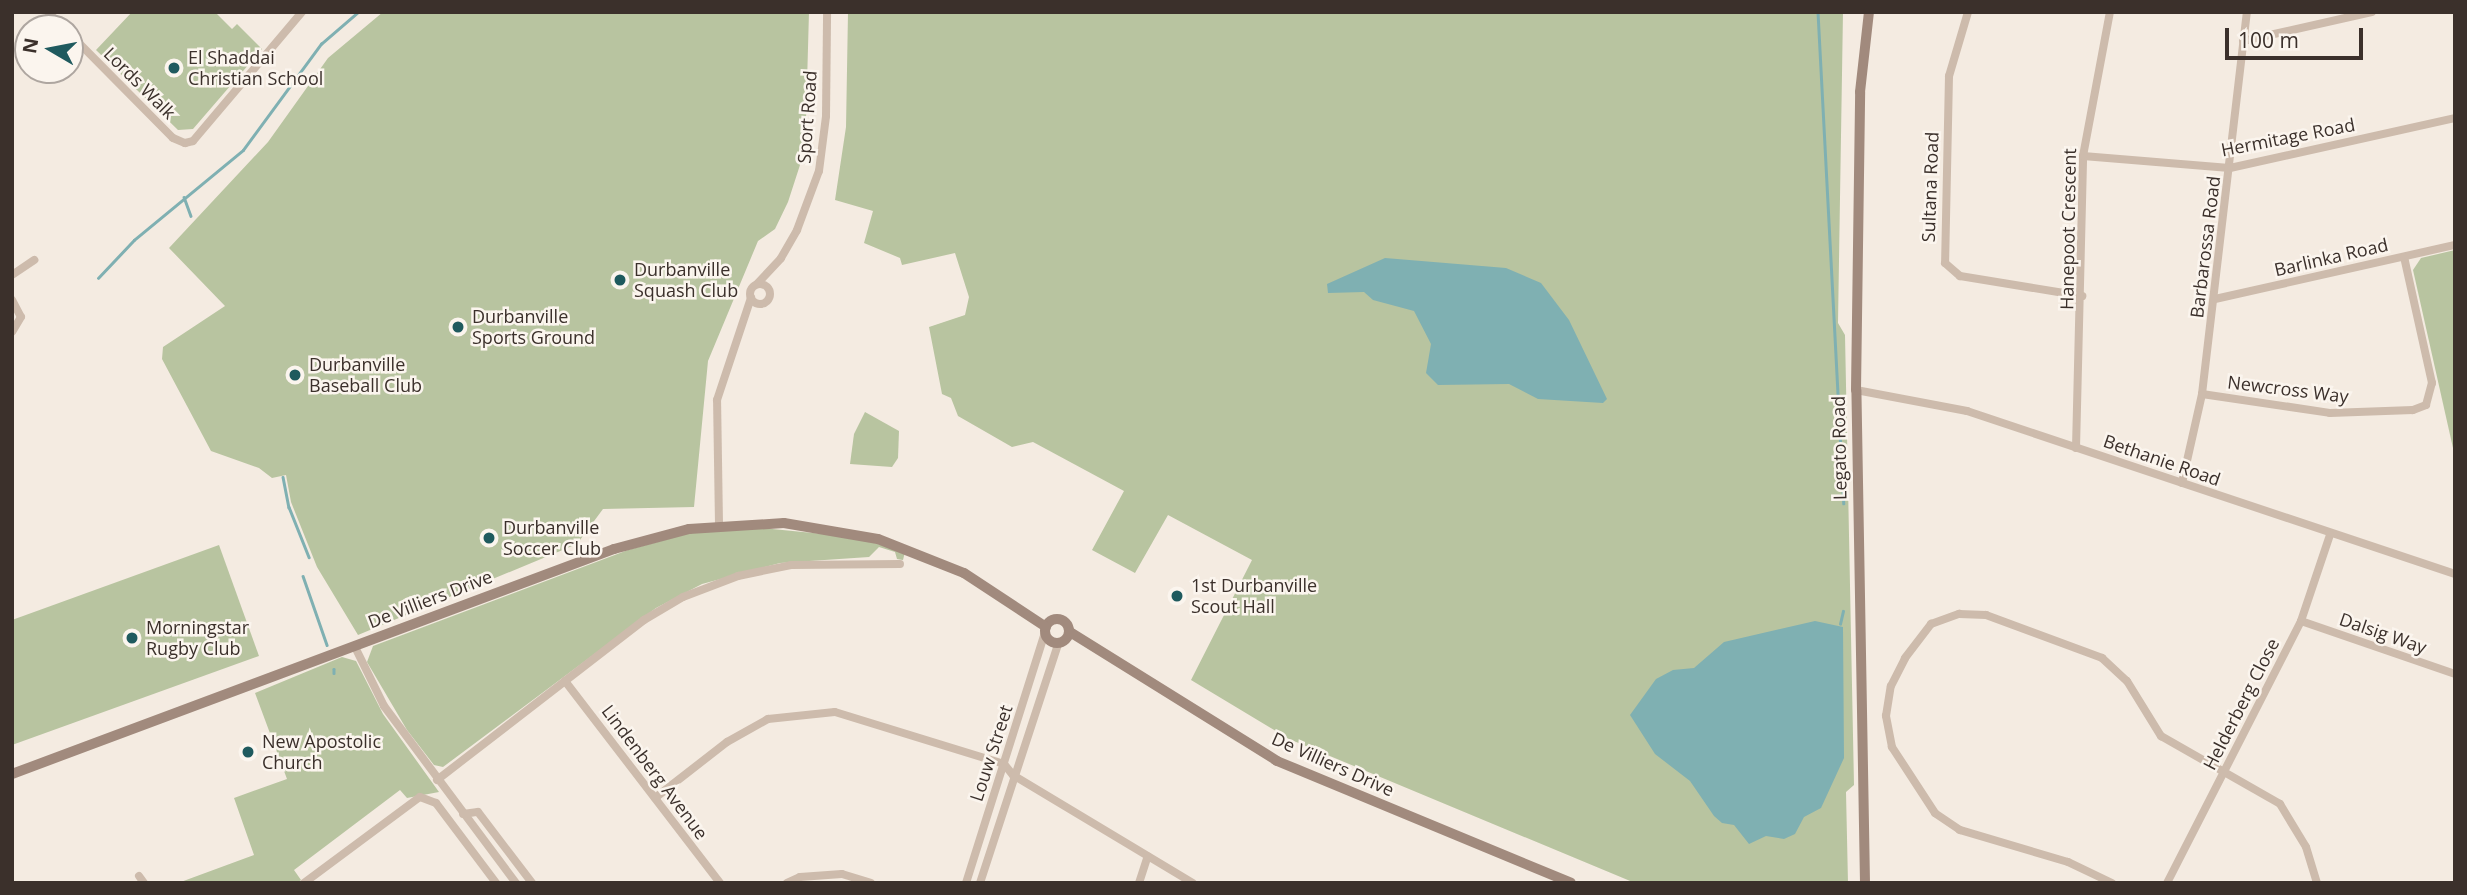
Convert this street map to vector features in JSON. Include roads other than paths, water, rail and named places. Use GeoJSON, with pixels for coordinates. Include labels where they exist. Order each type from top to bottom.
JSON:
{"type":"FeatureCollection","features":[{"type":"Feature","properties":{"kind":"street","name":"Lords Walk"},"geometry":{"type":"LineString","coordinates":[[84,48],[173,138],[185,143],[192,141],[302,12]]}},
{"type":"Feature","properties":{"kind":"street","name":"Sport Road"},"geometry":{"type":"LineString","coordinates":[[769,289],[781,258],[805,213],[822,159],[827,12]]}},
{"type":"Feature","properties":{"kind":"street","name":"Legato Road"},"geometry":{"type":"LineString","coordinates":[[1865,883],[1856,390],[1860,92],[1869,12]]}},
{"type":"Feature","properties":{"kind":"street","name":"Sultana Road"},"geometry":{"type":"LineString","coordinates":[[1968,12],[1949,76],[1945,263],[1961,275],[2082,296]]}},
{"type":"Feature","properties":{"kind":"street","name":"Hanepoot Crescent"},"geometry":{"type":"LineString","coordinates":[[2076,448],[2082,296],[2083,156],[2110,12]]}},
{"type":"Feature","properties":{"kind":"street","name":"Barbarossa Road"},"geometry":{"type":"LineString","coordinates":[[2182,483],[2202,394],[2247,12]]}},
{"type":"Feature","properties":{"kind":"street"},"geometry":{"type":"LineString","coordinates":[[2243,41],[2372,12]]}},
{"type":"Feature","properties":{"kind":"street","name":"Hermitage Road"},"geometry":{"type":"LineString","coordinates":[[2083,156],[2230,168],[2455,118]]}},
{"type":"Feature","properties":{"kind":"street","name":"Barlinka Road"},"geometry":{"type":"LineString","coordinates":[[2215,299],[2455,245]]}},
{"type":"Feature","properties":{"kind":"street","name":"Newcross Way"},"geometry":{"type":"LineString","coordinates":[[2202,394],[2330,414],[2413,410],[2426,405],[2432,383],[2404,257]]}},
{"type":"Feature","properties":{"kind":"street","name":"Sport Road"},"geometry":{"type":"LineString","coordinates":[[757,284],[781,258]]}},
{"type":"Feature","properties":{"kind":"street"},"geometry":{"type":"LineString","coordinates":[[12,275],[34,260]]}},
{"type":"Feature","properties":{"kind":"street"},"geometry":{"type":"LineString","coordinates":[[719,524],[717,400],[729,352],[747,316],[750,290],[757,284],[769,289],[769,299],[747,316]]}},
{"type":"Feature","properties":{"kind":"street"},"geometry":{"type":"LineString","coordinates":[[751,298],[761,304]]}},
{"type":"Feature","properties":{"kind":"street"},"geometry":{"type":"LineString","coordinates":[[12,300],[22,317],[12,332]]}},
{"type":"Feature","properties":{"kind":"street","name":"Bethanie Road"},"geometry":{"type":"LineString","coordinates":[[1856,390],[1967,411],[2330,535],[2455,574]]}},
{"type":"Feature","properties":{"kind":"street","name":"De Villiers Drive"},"geometry":{"type":"LineString","coordinates":[[12,774],[632,542],[719,524],[801,525],[878,539],[943,563],[1023,609],[1047,627]]}},
{"type":"Feature","properties":{"kind":"street","name":"Helderberg Close"},"geometry":{"type":"LineString","coordinates":[[2167,883],[2301,621],[2330,535]]}},
{"type":"Feature","properties":{"kind":"street"},"geometry":{"type":"LineString","coordinates":[[437,780],[644,620],[719,582],[809,563],[900,564]]}},
{"type":"Feature","properties":{"kind":"street"},"geometry":{"type":"LineString","coordinates":[[2112,883],[2068,862],[1960,831],[1935,813],[1892,747],[1886,716],[1891,685],[1922,633],[1946,618],[1974,613],[2091,651],[2127,681],[2161,736],[2280,804],[2305,847],[2317,883]]}},
{"type":"Feature","properties":{"kind":"street","name":"Dalsig Way"},"geometry":{"type":"LineString","coordinates":[[2301,621],[2455,674]]}},
{"type":"Feature","properties":{"kind":"street"},"geometry":{"type":"LineString","coordinates":[[1065,622],[1064,639],[1049,640],[1047,627],[1065,622]]}},
{"type":"Feature","properties":{"kind":"street","name":"Louw Street"},"geometry":{"type":"LineString","coordinates":[[966,883],[1047,627]]}},
{"type":"Feature","properties":{"kind":"street","name":"De Villiers Drive"},"geometry":{"type":"LineString","coordinates":[[1064,639],[1095,652],[1277,761],[1571,883]]}},
{"type":"Feature","properties":{"kind":"street","name":"Louw Street"},"geometry":{"type":"LineString","coordinates":[[980,883],[1013,775],[1064,639]]}},
{"type":"Feature","properties":{"kind":"street"},"geometry":{"type":"LineString","coordinates":[[355,647],[384,706],[516,883]]}},
{"type":"Feature","properties":{"kind":"street","name":"Lindenberg Avenue"},"geometry":{"type":"LineString","coordinates":[[565,681],[720,883]]}},
{"type":"Feature","properties":{"kind":"street"},"geometry":{"type":"LineString","coordinates":[[655,797],[727,742],[768,719],[827,711],[1004,764],[1013,775],[1193,883]]}},
{"type":"Feature","properties":{"kind":"street"},"geometry":{"type":"LineString","coordinates":[[304,883],[414,800],[424,797],[436,803],[496,883]]}},
{"type":"Feature","properties":{"kind":"street"},"geometry":{"type":"LineString","coordinates":[[463,814],[478,812],[532,883]]}},
{"type":"Feature","properties":{"kind":"street"},"geometry":{"type":"LineString","coordinates":[[1139,883],[1148,856]]}},
{"type":"Feature","properties":{"kind":"street"},"geometry":{"type":"LineString","coordinates":[[787,883],[800,877],[842,874],[871,883]]}},
{"type":"Feature","properties":{"kind":"water"},"geometry":{"type":"Polygon","coordinates":[[[1385,258],[1506,268],[1541,283],[1569,320],[1607,399],[1603,403],[1538,399],[1509,384],[1438,385],[1426,373],[1431,344],[1414,311],[1373,300],[1364,292],[1328,293],[1327,284],[1385,258]]]}},
{"type":"Feature","properties":{"kind":"water"},"geometry":{"type":"Polygon","coordinates":[[[1815,621],[1843,627],[1844,758],[1821,808],[1804,817],[1795,834],[1784,839],[1766,836],[1749,844],[1734,825],[1722,823],[1714,816],[1690,781],[1655,754],[1630,715],[1656,679],[1673,670],[1694,668],[1724,642],[1815,621]]]}},
{"type":"Feature","properties":{"kind":"waterway"},"geometry":{"type":"LineString","coordinates":[[98,278],[134,240],[243,150],[321,44],[358,12]]}},
{"type":"Feature","properties":{"kind":"waterway"},"geometry":{"type":"LineString","coordinates":[[1818,12],[1844,503]]}},
{"type":"Feature","properties":{"kind":"waterway"},"geometry":{"type":"LineString","coordinates":[[184,197],[191,216]]}},
{"type":"Feature","properties":{"kind":"waterway"},"geometry":{"type":"LineString","coordinates":[[283,477],[289,507],[309,557]]}},
{"type":"Feature","properties":{"kind":"waterway"},"geometry":{"type":"LineString","coordinates":[[303,576],[327,645]]}},
{"type":"Feature","properties":{"kind":"waterway"},"geometry":{"type":"LineString","coordinates":[[1840,624],[1843,611]]}},
{"type":"Feature","properties":{"kind":"place","name":"El Shaddai Christian School"},"geometry":{"type":"Point","coordinates":[174,68]}},
{"type":"Feature","properties":{"kind":"place","name":"Durbanville Squash Club"},"geometry":{"type":"Point","coordinates":[620,280]}},
{"type":"Feature","properties":{"kind":"place","name":"Durbanville Sports Ground"},"geometry":{"type":"Point","coordinates":[458,327]}},
{"type":"Feature","properties":{"kind":"place","name":"Durbanville Baseball Club"},"geometry":{"type":"Point","coordinates":[295,375]}},
{"type":"Feature","properties":{"kind":"place","name":"Durbanville Soccer Club"},"geometry":{"type":"Point","coordinates":[489,538]}},
{"type":"Feature","properties":{"kind":"place","name":"1st Durbanville Scout Hall"},"geometry":{"type":"Point","coordinates":[1177,596]}},
{"type":"Feature","properties":{"kind":"place","name":"Morningstar Rugby Club"},"geometry":{"type":"Point","coordinates":[132,638]}},
{"type":"Feature","properties":{"kind":"place","name":"New Apostolic Church"},"geometry":{"type":"Point","coordinates":[248,752]}}]}
